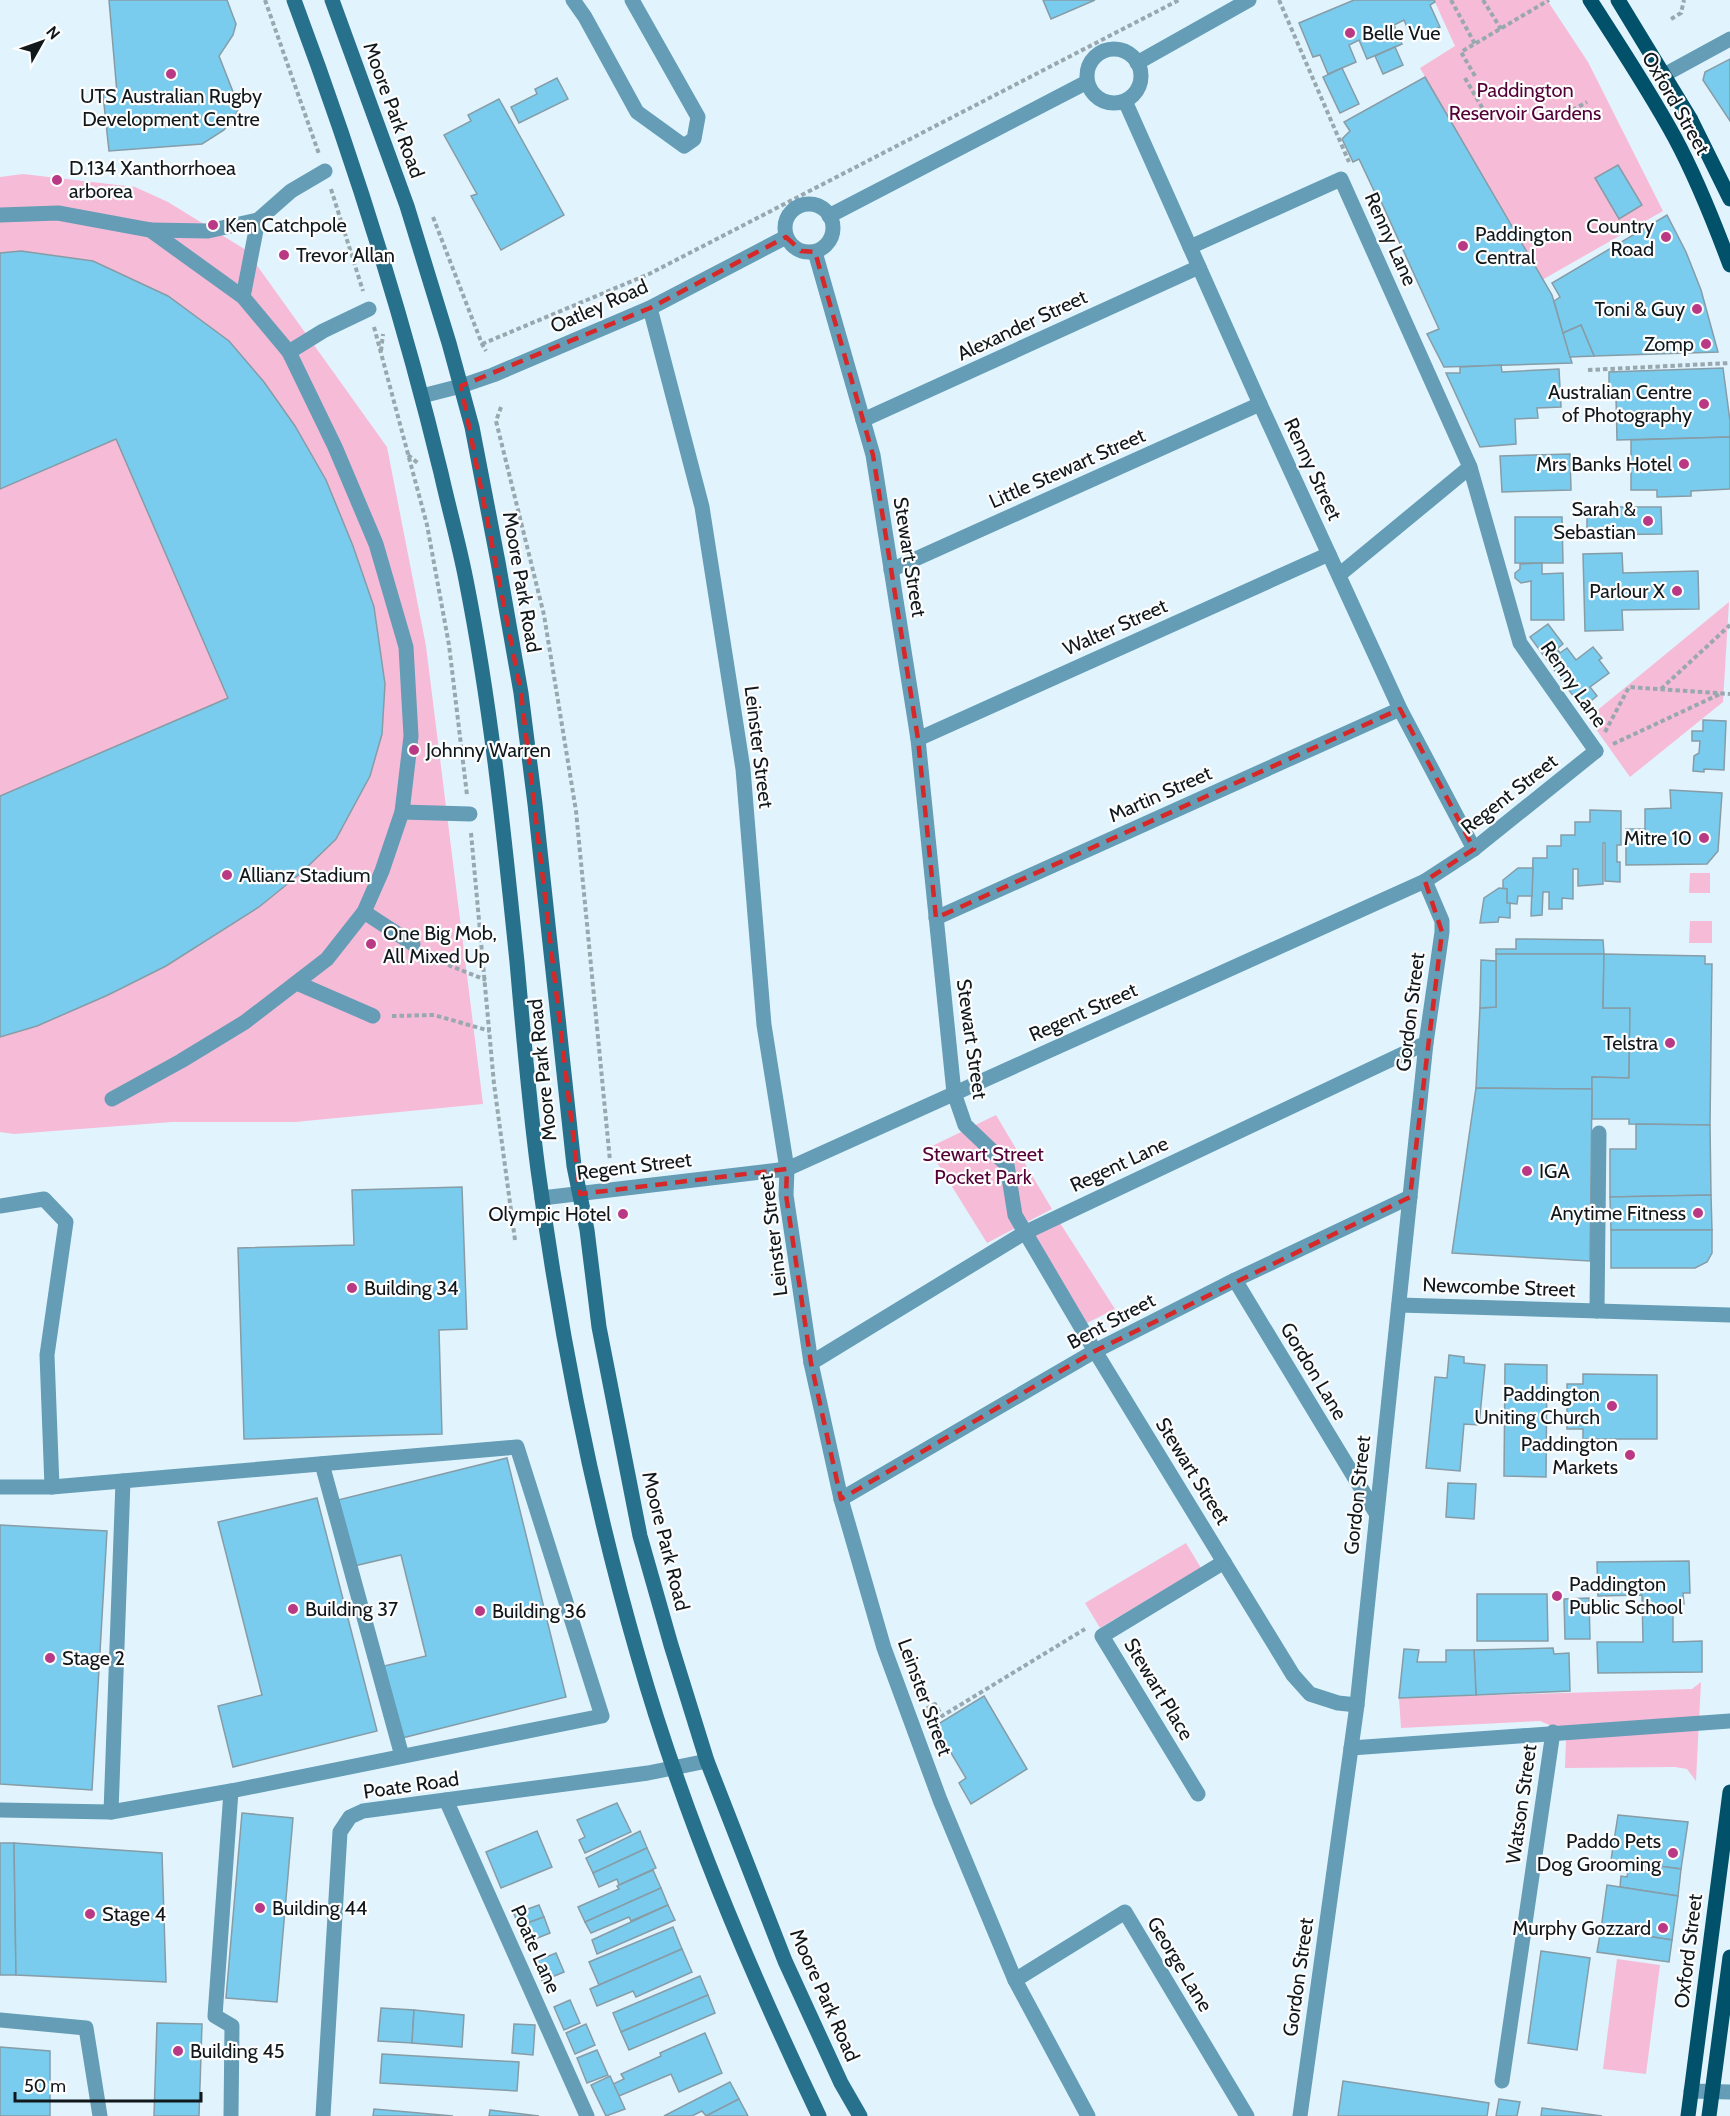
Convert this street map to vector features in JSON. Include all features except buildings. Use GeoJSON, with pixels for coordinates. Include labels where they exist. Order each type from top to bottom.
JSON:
{"type":"FeatureCollection","features":[{"type":"Feature","properties":{"kind":"main road","name":"Moore Park Road"},"geometry":{"type":"LineString","coordinates":[[294,0],[376,234],[422,396],[465,574],[490,725],[503,825],[531,1111],[542,1198],[577,1401],[611,1556],[639,1659],[701,1844],[768,2010],[819,2116]]}},
{"type":"Feature","properties":{"kind":"main road","name":"Moore Park Road"},"geometry":{"type":"LineString","coordinates":[[332,0],[407,206],[472,427],[521,693],[572,1155],[587,1230],[599,1327],[640,1536],[707,1761],[785,1961],[841,2083],[860,2116]]}},
{"type":"Feature","properties":{"kind":"main road","name":"Oxford Street"},"geometry":{"type":"LineString","coordinates":[[1590,0],[1675,138],[1713,218],[1730,265]]}},
{"type":"Feature","properties":{"kind":"main road","name":"Oxford Street"},"geometry":{"type":"LineString","coordinates":[[1618,0],[1690,120],[1730,199]]}},
{"type":"Feature","properties":{"kind":"main road"},"geometry":{"type":"LineString","coordinates":[[1645,86],[1664,75]]}},
{"type":"Feature","properties":{"kind":"main road","name":"Oxford Street"},"geometry":{"type":"LineString","coordinates":[[1688,2116],[1730,1792]]}},
{"type":"Feature","properties":{"kind":"main road"},"geometry":{"type":"LineString","coordinates":[[1709,2116],[1730,1957]]}},
{"type":"Feature","properties":{"kind":"street"},"geometry":{"type":"LineString","coordinates":[[573,0],[585,17],[637,112],[684,146],[694,138],[698,117],[632,0]]}},
{"type":"Feature","properties":{"kind":"street"},"geometry":{"type":"LineString","coordinates":[[1137,63],[1249,0]]}},
{"type":"Feature","properties":{"kind":"street"},"geometry":{"type":"LineString","coordinates":[[1664,75],[1730,39]]}},
{"type":"Feature","properties":{"kind":"street"},"geometry":{"type":"LineString","coordinates":[[1116,49],[1125,51],[1137,63],[1141,71],[1138,89],[1132,97],[1117,104],[1101,100],[1090,90],[1087,82],[1086,74],[1089,65],[1100,52],[1116,49]]}},
{"type":"Feature","properties":{"kind":"street"},"geometry":{"type":"LineString","coordinates":[[829,216],[1087,82]]}},
{"type":"Feature","properties":{"kind":"street","name":"Renny Street"},"geometry":{"type":"LineString","coordinates":[[1125,101],[1198,267],[1400,709],[1474,849]]}},
{"type":"Feature","properties":{"kind":"street"},"geometry":{"type":"LineString","coordinates":[[0,215],[58,213],[150,230],[208,231],[258,220],[291,191],[325,171]]}},
{"type":"Feature","properties":{"kind":"street","name":"Renny Lane"},"geometry":{"type":"LineString","coordinates":[[1190,247],[1341,179],[1470,467],[1520,643],[1596,751]]}},
{"type":"Feature","properties":{"kind":"street"},"geometry":{"type":"LineString","coordinates":[[806,204],[814,205],[829,216],[832,234],[824,247],[815,252],[801,251],[793,247],[786,237],[787,218],[799,207],[806,204]]}},
{"type":"Feature","properties":{"kind":"street"},"geometry":{"type":"LineString","coordinates":[[243,297],[258,220]]}},
{"type":"Feature","properties":{"kind":"street"},"geometry":{"type":"LineString","coordinates":[[112,1099],[245,1022],[327,959],[364,912],[382,871],[402,812],[411,736],[406,647],[376,544],[335,447],[289,352],[243,297],[150,230]]}},
{"type":"Feature","properties":{"kind":"street","name":"Oatley Road"},"geometry":{"type":"LineString","coordinates":[[422,396],[493,375],[650,308],[786,237]]}},
{"type":"Feature","properties":{"kind":"street","name":"Stewart Street"},"geometry":{"type":"LineString","coordinates":[[815,252],[873,455],[918,739],[954,1093],[965,1125],[1007,1165],[1015,1215],[1024,1233],[1293,1675],[1310,1694],[1338,1703],[1357,1705]]}},
{"type":"Feature","properties":{"kind":"street","name":"Alexander Street"},"geometry":{"type":"LineString","coordinates":[[863,420],[1198,267]]}},
{"type":"Feature","properties":{"kind":"street","name":"Leinster Street"},"geometry":{"type":"LineString","coordinates":[[650,308],[702,507],[743,769],[764,1025],[787,1169],[786,1195],[811,1363],[841,1499],[884,1648],[940,1800],[1015,1980],[1089,2116]]}},
{"type":"Feature","properties":{"kind":"street"},"geometry":{"type":"LineString","coordinates":[[289,352],[322,331],[369,309]]}},
{"type":"Feature","properties":{"kind":"street","name":"Little Stewart Street"},"geometry":{"type":"LineString","coordinates":[[891,570],[1260,404]]}},
{"type":"Feature","properties":{"kind":"street"},"geometry":{"type":"LineString","coordinates":[[1339,574],[1470,467]]}},
{"type":"Feature","properties":{"kind":"street","name":"Walter Street"},"geometry":{"type":"LineString","coordinates":[[918,739],[1329,554]]}},
{"type":"Feature","properties":{"kind":"street","name":"Martin Street"},"geometry":{"type":"LineString","coordinates":[[936,918],[1400,709]]}},
{"type":"Feature","properties":{"kind":"street","name":"Regent Street"},"geometry":{"type":"LineString","coordinates":[[542,1198],[787,1169],[1425,881],[1474,849],[1596,751]]}},
{"type":"Feature","properties":{"kind":"street"},"geometry":{"type":"LineString","coordinates":[[402,812],[470,814]]}},
{"type":"Feature","properties":{"kind":"street","name":"Gordon Street"},"geometry":{"type":"LineString","coordinates":[[1300,2116],[1357,1705],[1426,1043],[1442,932],[1442,921],[1425,881]]}},
{"type":"Feature","properties":{"kind":"street"},"geometry":{"type":"LineString","coordinates":[[364,912],[413,944]]}},
{"type":"Feature","properties":{"kind":"street"},"geometry":{"type":"LineString","coordinates":[[297,983],[373,1016]]}},
{"type":"Feature","properties":{"kind":"street","name":"Regent Lane"},"geometry":{"type":"LineString","coordinates":[[811,1363],[1024,1233],[1426,1043]]}},
{"type":"Feature","properties":{"kind":"street","name":"Newcombe Street"},"geometry":{"type":"LineString","coordinates":[[1597,1311],[1599,1133]]}},
{"type":"Feature","properties":{"kind":"street","name":"Bent Street"},"geometry":{"type":"LineString","coordinates":[[841,1499],[1095,1351],[1235,1280],[1410,1197]]}},
{"type":"Feature","properties":{"kind":"street"},"geometry":{"type":"LineString","coordinates":[[0,1206],[44,1199],[66,1222],[47,1354],[52,1487]]}},
{"type":"Feature","properties":{"kind":"street","name":"Gordon Lane"},"geometry":{"type":"LineString","coordinates":[[1235,1280],[1376,1513]]}},
{"type":"Feature","properties":{"kind":"street","name":"Newcombe Street"},"geometry":{"type":"LineString","coordinates":[[1399,1305],[1730,1315]]}},
{"type":"Feature","properties":{"kind":"street"},"geometry":{"type":"LineString","coordinates":[[0,1487],[52,1487],[517,1447],[602,1716],[231,1791],[111,1812],[0,1810]]}},
{"type":"Feature","properties":{"kind":"street"},"geometry":{"type":"LineString","coordinates":[[322,1464],[402,1756]]}},
{"type":"Feature","properties":{"kind":"street"},"geometry":{"type":"LineString","coordinates":[[111,1812],[123,1481]]}},
{"type":"Feature","properties":{"kind":"street","name":"Stewart Place"},"geometry":{"type":"LineString","coordinates":[[1198,1794],[1102,1636],[1224,1562]]}},
{"type":"Feature","properties":{"kind":"street"},"geometry":{"type":"LineString","coordinates":[[1552,1732],[1730,1721]]}},
{"type":"Feature","properties":{"kind":"street","name":"Watson Street"},"geometry":{"type":"LineString","coordinates":[[1351,1748],[1552,1732],[1502,2081]]}},
{"type":"Feature","properties":{"kind":"street","name":"Poate Road"},"geometry":{"type":"LineString","coordinates":[[324,2116],[340,1832],[350,1817],[363,1811],[674,1768],[707,1761]]}},
{"type":"Feature","properties":{"kind":"street"},"geometry":{"type":"LineString","coordinates":[[231,1791],[215,2016],[232,2026],[231,2116]]}},
{"type":"Feature","properties":{"kind":"street","name":"Poate Lane"},"geometry":{"type":"LineString","coordinates":[[446,1800],[587,2116]]}},
{"type":"Feature","properties":{"kind":"street","name":"George Lane"},"geometry":{"type":"LineString","coordinates":[[1015,1980],[1125,1912],[1247,2116]]}},
{"type":"Feature","properties":{"kind":"street"},"geometry":{"type":"LineString","coordinates":[[0,2020],[86,2028],[100,2116]]}},
{"type":"Feature","properties":{"kind":"street"},"geometry":{"type":"LineString","coordinates":[[1691,2091],[1730,2092]]}},
{"type":"Feature","properties":{"kind":"path"},"geometry":{"type":"LineString","coordinates":[[486,351],[482,344],[649,274],[1179,0]]}},
{"type":"Feature","properties":{"kind":"path"},"geometry":{"type":"LineString","coordinates":[[1279,0],[1354,173],[1341,179]]}},
{"type":"Feature","properties":{"kind":"path"},"geometry":{"type":"LineString","coordinates":[[1451,0],[1475,44]]}},
{"type":"Feature","properties":{"kind":"path"},"geometry":{"type":"LineString","coordinates":[[1484,0],[1501,29]]}},
{"type":"Feature","properties":{"kind":"path"},"geometry":{"type":"LineString","coordinates":[[1475,76],[1461,52],[1549,0]]}},
{"type":"Feature","properties":{"kind":"path"},"geometry":{"type":"LineString","coordinates":[[1671,19],[1681,13],[1684,0]]}},
{"type":"Feature","properties":{"kind":"path"},"geometry":{"type":"LineString","coordinates":[[1465,78],[1487,116]]}},
{"type":"Feature","properties":{"kind":"path"},"geometry":{"type":"LineString","coordinates":[[1553,121],[1587,102]]}},
{"type":"Feature","properties":{"kind":"path"},"geometry":{"type":"LineString","coordinates":[[380,353],[408,454]]}},
{"type":"Feature","properties":{"kind":"path"},"geometry":{"type":"LineString","coordinates":[[1587,370],[1730,363]]}},
{"type":"Feature","properties":{"kind":"path"},"geometry":{"type":"LineString","coordinates":[[501,407],[496,421],[544,615],[576,811],[610,1161]]}},
{"type":"Feature","properties":{"kind":"path"},"geometry":{"type":"LineString","coordinates":[[1661,689],[1730,625]]}},
{"type":"Feature","properties":{"kind":"path"},"geometry":{"type":"LineString","coordinates":[[1596,751],[1629,687],[1730,694]]}},
{"type":"Feature","properties":{"kind":"path"},"geometry":{"type":"LineString","coordinates":[[1596,751],[1722,693]]}},
{"type":"Feature","properties":{"kind":"path"},"geometry":{"type":"LineString","coordinates":[[438,961],[486,980]]}},
{"type":"Feature","properties":{"kind":"path"},"geometry":{"type":"LineString","coordinates":[[373,1016],[434,1016],[490,1031]]}},
{"type":"Feature","properties":{"kind":"path"},"geometry":{"type":"LineString","coordinates":[[507,1175],[515,1240]]}},
{"type":"Feature","properties":{"kind":"path"},"geometry":{"type":"LineString","coordinates":[[935,1704],[942,1716],[1092,1624]]}},
{"type":"Feature","properties":{"kind":"highlighted area"},"geometry":{"type":"Polygon","coordinates":[[[786,237],[801,251],[815,252],[873,455],[918,739],[936,918],[1400,709],[1474,849],[1425,881],[1442,932],[1410,1197],[1095,1351],[841,1499],[811,1363],[786,1195],[787,1169],[580,1194],[521,693],[461,386],[650,308],[786,237]]]}},
{"type":"Feature","properties":{"kind":"green space","name":"Paddington Reservoir Gardens"},"geometry":{"type":"Polygon","coordinates":[[[1434,0],[1547,0],[1588,62],[1663,211],[1542,280],[1420,68],[1455,46],[1434,0]]]}},
{"type":"Feature","properties":{"kind":"green space","name":"Allianz Stadium"},"geometry":{"type":"Polygon","coordinates":[[[23,174],[135,187],[168,202],[246,250],[387,447],[426,646],[483,1104],[295,1122],[172,1122],[14,1134],[0,1132],[0,177],[23,174]]]}},
{"type":"Feature","properties":{"kind":"green space"},"geometry":{"type":"Polygon","coordinates":[[[1729,602],[1723,702],[1630,777],[1588,718],[1729,602]]]}},
{"type":"Feature","properties":{"kind":"green space"},"geometry":{"type":"Polygon","coordinates":[[[1690,873],[1710,873],[1710,893],[1689,893],[1690,873]]]}},
{"type":"Feature","properties":{"kind":"green space"},"geometry":{"type":"Polygon","coordinates":[[[1690,921],[1712,921],[1712,943],[1689,943],[1690,921]]]}},
{"type":"Feature","properties":{"kind":"green space","name":"Stewart Street Pocket Park"},"geometry":{"type":"Polygon","coordinates":[[[996,1115],[1052,1209],[987,1243],[928,1148],[996,1115]]]}},
{"type":"Feature","properties":{"kind":"green space"},"geometry":{"type":"Polygon","coordinates":[[[1060,1223],[1115,1309],[1087,1323],[1035,1235],[1060,1223]]]}},
{"type":"Feature","properties":{"kind":"green space"},"geometry":{"type":"Polygon","coordinates":[[[1186,1543],[1201,1568],[1100,1628],[1085,1603],[1186,1543]]]}},
{"type":"Feature","properties":{"kind":"green space"},"geometry":{"type":"Polygon","coordinates":[[[1701,1682],[1696,1781],[1687,1769],[1675,1767],[1565,1768],[1566,1738],[1556,1728],[1540,1721],[1401,1728],[1399,1698],[1692,1689],[1701,1682]]]}},
{"type":"Feature","properties":{"kind":"green space"},"geometry":{"type":"Polygon","coordinates":[[[1617,1959],[1660,1965],[1646,2074],[1603,2069],[1617,1959]]]}},
{"type":"Feature","properties":{"kind":"place","name":"Belle Vue"},"geometry":{"type":"Point","coordinates":[1350,33]}},
{"type":"Feature","properties":{"kind":"place","name":"UTS Australian Rugby Development Centre"},"geometry":{"type":"Point","coordinates":[171,74]}},
{"type":"Feature","properties":{"kind":"place","name":"D.134 Xanthorrhoea arborea"},"geometry":{"type":"Point","coordinates":[57,180]}},
{"type":"Feature","properties":{"kind":"place","name":"Ken Catchpole"},"geometry":{"type":"Point","coordinates":[213,225]}},
{"type":"Feature","properties":{"kind":"place","name":"Country Road"},"geometry":{"type":"Point","coordinates":[1666,237]}},
{"type":"Feature","properties":{"kind":"place","name":"Paddington Central"},"geometry":{"type":"Point","coordinates":[1463,246]}},
{"type":"Feature","properties":{"kind":"place","name":"Trevor Allan"},"geometry":{"type":"Point","coordinates":[284,255]}},
{"type":"Feature","properties":{"kind":"place","name":"Toni & Guy"},"geometry":{"type":"Point","coordinates":[1697,309]}},
{"type":"Feature","properties":{"kind":"place","name":"Zomp"},"geometry":{"type":"Point","coordinates":[1706,344]}},
{"type":"Feature","properties":{"kind":"place","name":"Australian Centre of Photography"},"geometry":{"type":"Point","coordinates":[1704,404]}},
{"type":"Feature","properties":{"kind":"place","name":"Mrs Banks Hotel"},"geometry":{"type":"Point","coordinates":[1684,464]}},
{"type":"Feature","properties":{"kind":"place","name":"Sarah & Sebastian"},"geometry":{"type":"Point","coordinates":[1648,521]}},
{"type":"Feature","properties":{"kind":"place","name":"Parlour X"},"geometry":{"type":"Point","coordinates":[1677,591]}},
{"type":"Feature","properties":{"kind":"place","name":"Johnny Warren"},"geometry":{"type":"Point","coordinates":[414,750]}},
{"type":"Feature","properties":{"kind":"place","name":"Mitre 10"},"geometry":{"type":"Point","coordinates":[1704,838]}},
{"type":"Feature","properties":{"kind":"place","name":"Allianz Stadium"},"geometry":{"type":"Point","coordinates":[227,875]}},
{"type":"Feature","properties":{"kind":"place","name":"One Big Mob, All Mixed Up"},"geometry":{"type":"Point","coordinates":[371,944]}},
{"type":"Feature","properties":{"kind":"place","name":"Telstra"},"geometry":{"type":"Point","coordinates":[1670,1043]}},
{"type":"Feature","properties":{"kind":"place","name":"IGA"},"geometry":{"type":"Point","coordinates":[1527,1171]}},
{"type":"Feature","properties":{"kind":"place","name":"Anytime Fitness"},"geometry":{"type":"Point","coordinates":[1698,1213]}},
{"type":"Feature","properties":{"kind":"place","name":"Olympic Hotel"},"geometry":{"type":"Point","coordinates":[623,1214]}},
{"type":"Feature","properties":{"kind":"place","name":"Building 34"},"geometry":{"type":"Point","coordinates":[352,1288]}},
{"type":"Feature","properties":{"kind":"place","name":"Paddington Uniting Church"},"geometry":{"type":"Point","coordinates":[1612,1406]}},
{"type":"Feature","properties":{"kind":"place","name":"Paddington Markets"},"geometry":{"type":"Point","coordinates":[1630,1455]}},
{"type":"Feature","properties":{"kind":"place","name":"Paddington Public School"},"geometry":{"type":"Point","coordinates":[1557,1596]}},
{"type":"Feature","properties":{"kind":"place","name":"Building 37"},"geometry":{"type":"Point","coordinates":[293,1609]}},
{"type":"Feature","properties":{"kind":"place","name":"Building 36"},"geometry":{"type":"Point","coordinates":[480,1611]}},
{"type":"Feature","properties":{"kind":"place","name":"Stage 2"},"geometry":{"type":"Point","coordinates":[50,1658]}},
{"type":"Feature","properties":{"kind":"place","name":"Paddo Pets Dog Grooming"},"geometry":{"type":"Point","coordinates":[1673,1853]}},
{"type":"Feature","properties":{"kind":"place","name":"Building 44"},"geometry":{"type":"Point","coordinates":[260,1908]}},
{"type":"Feature","properties":{"kind":"place","name":"Stage 4"},"geometry":{"type":"Point","coordinates":[90,1914]}},
{"type":"Feature","properties":{"kind":"place","name":"Murphy Gozzard"},"geometry":{"type":"Point","coordinates":[1663,1928]}},
{"type":"Feature","properties":{"kind":"place","name":"Building 45"},"geometry":{"type":"Point","coordinates":[178,2051]}}]}
